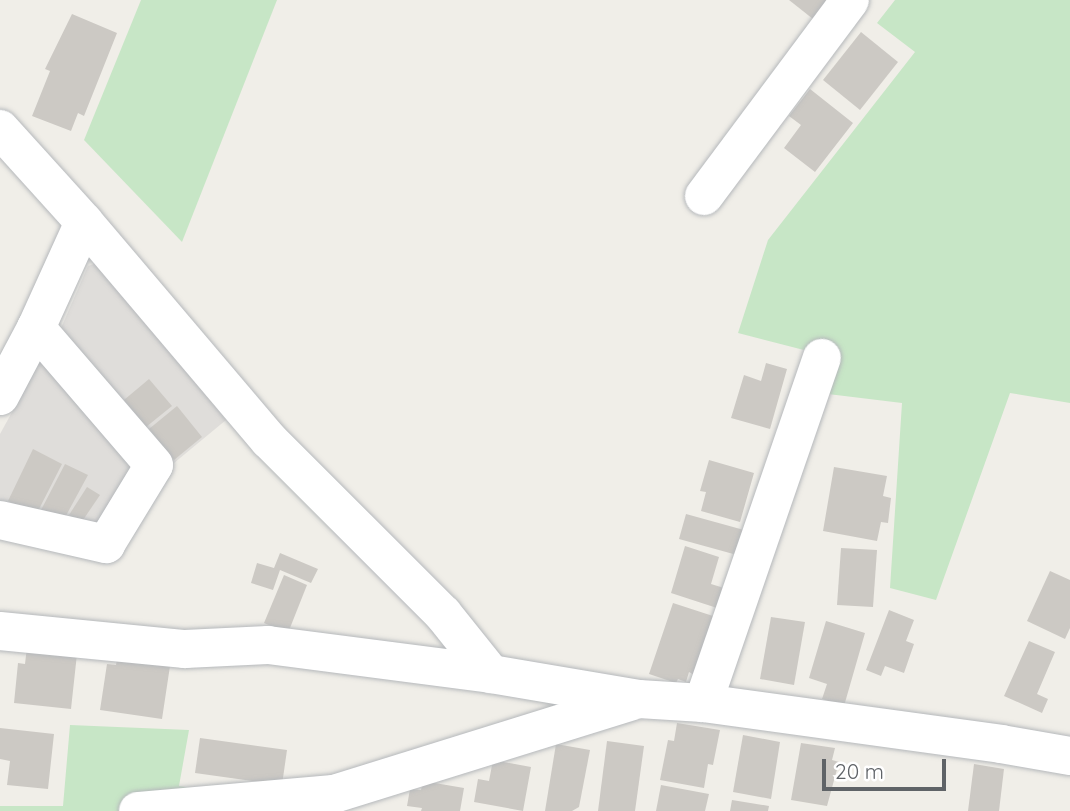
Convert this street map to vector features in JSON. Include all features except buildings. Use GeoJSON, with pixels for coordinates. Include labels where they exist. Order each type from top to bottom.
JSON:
{"type":"FeatureCollection","features":[{"type":"Feature","properties":{"kind":"street"},"geometry":{"type":"LineString","coordinates":[[704,196],[850,0]]}},
{"type":"Feature","properties":{"kind":"street"},"geometry":{"type":"LineString","coordinates":[[0,129],[84,222],[269,440],[443,614],[491,674]]}},
{"type":"Feature","properties":{"kind":"street"},"geometry":{"type":"LineString","coordinates":[[0,396],[36,328],[84,222]]}},
{"type":"Feature","properties":{"kind":"street"},"geometry":{"type":"LineString","coordinates":[[0,520],[106,544],[153,466],[36,328]]}},
{"type":"Feature","properties":{"kind":"street"},"geometry":{"type":"LineString","coordinates":[[703,704],[822,358]]}},
{"type":"Feature","properties":{"kind":"street"},"geometry":{"type":"LineString","coordinates":[[0,631],[185,649],[268,645],[491,674],[639,699],[703,704],[1070,756]]}},
{"type":"Feature","properties":{"kind":"street"},"geometry":{"type":"LineString","coordinates":[[138,811],[350,803],[639,699]]}},
{"type":"Feature","properties":{"kind":"shaded area"},"geometry":{"type":"Polygon","coordinates":[[[100,262],[226,420],[168,468],[61,328],[88,266],[100,262]]]}},
{"type":"Feature","properties":{"kind":"shaded area"},"geometry":{"type":"Polygon","coordinates":[[[43,356],[134,464],[100,531],[0,512],[0,434],[43,356]]]}},
{"type":"Feature","properties":{"kind":"green space"},"geometry":{"type":"Polygon","coordinates":[[[141,0],[277,0],[182,242],[84,140],[141,0]]]}},
{"type":"Feature","properties":{"kind":"green space"},"geometry":{"type":"Polygon","coordinates":[[[895,0],[1070,0],[1070,403],[1010,393],[936,600],[890,588],[902,403],[828,394],[835,358],[738,333],[768,240],[915,52],[877,23],[895,0]]]}},
{"type":"Feature","properties":{"kind":"green space"},"geometry":{"type":"Polygon","coordinates":[[[70,725],[189,730],[179,786],[334,811],[0,811],[0,806],[63,806],[70,725]]]}}]}
